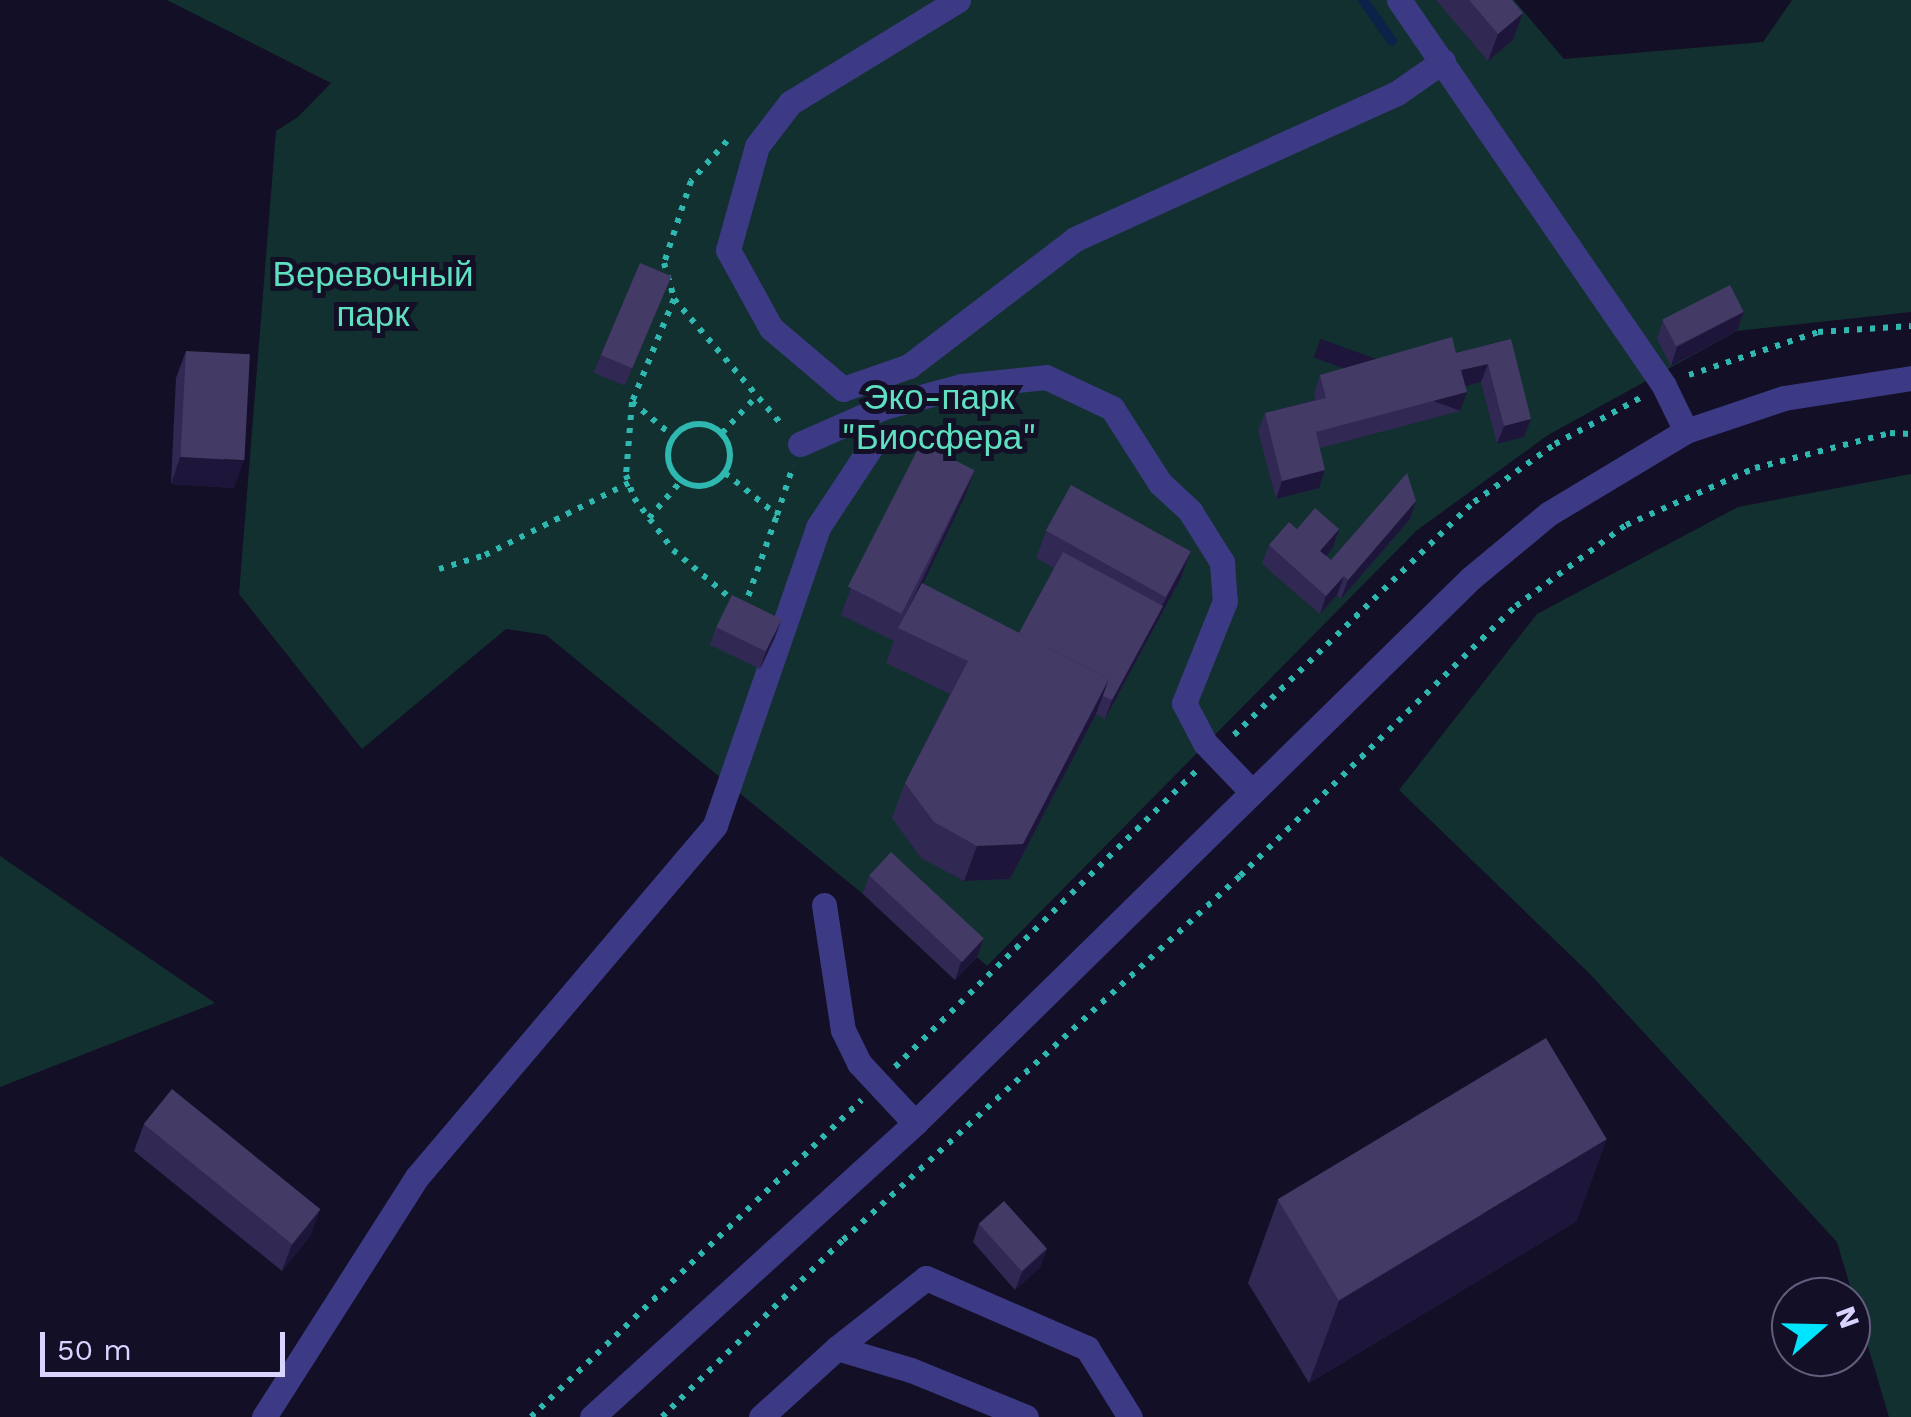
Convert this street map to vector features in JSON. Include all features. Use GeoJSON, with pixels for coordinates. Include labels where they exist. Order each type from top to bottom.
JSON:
{"type":"FeatureCollection","features":[{"type":"Feature","properties":{"kind":"street"},"geometry":{"type":"LineString","coordinates":[[958,0],[790,103],[757,146],[728,250],[771,328],[843,388],[909,366],[1075,239],[1397,93],[1443,61]]}},
{"type":"Feature","properties":{"kind":"street"},"geometry":{"type":"LineString","coordinates":[[1399,0],[1664,386],[1686,431]]}},
{"type":"Feature","properties":{"kind":"street"},"geometry":{"type":"LineString","coordinates":[[800,444],[884,407],[962,386],[1046,378],[1112,408],[1160,483],[1190,511],[1222,562],[1225,601],[1184,703],[1190,720],[1215,753],[1252,792]]}},
{"type":"Feature","properties":{"kind":"street"},"geometry":{"type":"LineString","coordinates":[[592,1417],[915,1122],[1487,565],[1548,514],[1686,431],[1784,398],[1911,378]]}},
{"type":"Feature","properties":{"kind":"street"},"geometry":{"type":"LineString","coordinates":[[264,1417],[417,1177],[715,825],[818,527],[870,448]]}},
{"type":"Feature","properties":{"kind":"street"},"geometry":{"type":"LineString","coordinates":[[824,905],[843,1030],[859,1062],[915,1122]]}},
{"type":"Feature","properties":{"kind":"street"},"geometry":{"type":"LineString","coordinates":[[761,1417],[837,1348],[926,1278],[1087,1348],[1130,1417]]}},
{"type":"Feature","properties":{"kind":"street"},"geometry":{"type":"LineString","coordinates":[[837,1348],[911,1370],[1026,1417]]}},
{"type":"Feature","properties":{"kind":"path"},"geometry":{"type":"LineString","coordinates":[[674,299],[632,402],[626,438],[628,482],[673,550],[744,609],[800,444],[674,299],[664,263],[692,181],[737,130]]}},
{"type":"Feature","properties":{"kind":"path"},"geometry":{"type":"LineString","coordinates":[[722,433],[756,397]]}},
{"type":"Feature","properties":{"kind":"path"},"geometry":{"type":"LineString","coordinates":[[632,402],[673,436]]}},
{"type":"Feature","properties":{"kind":"path"},"geometry":{"type":"LineString","coordinates":[[694,423],[706,424],[722,433],[730,449],[725,473],[704,486],[681,481],[668,460],[673,436],[694,423]]}},
{"type":"Feature","properties":{"kind":"path"},"geometry":{"type":"LineString","coordinates":[[662,1417],[843,1240],[1240,876],[1516,606],[1626,525],[1755,468],[1890,433],[1911,434]]}},
{"type":"Feature","properties":{"kind":"path"},"geometry":{"type":"LineString","coordinates":[[725,473],[777,514]]}},
{"type":"Feature","properties":{"kind":"path"},"geometry":{"type":"LineString","coordinates":[[649,518],[681,481]]}},
{"type":"Feature","properties":{"kind":"path"},"geometry":{"type":"LineString","coordinates":[[439,570],[485,555],[628,482]]}},
{"type":"Feature","properties":{"kind":"path"},"geometry":{"type":"LineString","coordinates":[[532,1417],[1411,562]]}},
{"type":"Feature","properties":{"kind":"green space","name":"Эко-парк \"Биосфера\""},"geometry":{"type":"Polygon","coordinates":[[[167,0],[1514,0],[1564,59],[1763,42],[1792,0],[1911,0],[1911,312],[1737,331],[1548,435],[1416,531],[987,966],[977,957],[955,980],[863,894],[546,635],[506,629],[362,749],[239,594],[276,131],[298,117],[331,83],[167,0]]]}},
{"type":"Feature","properties":{"kind":"green space"},"geometry":{"type":"Polygon","coordinates":[[[1911,474],[1911,1417],[1889,1417],[1871,1356],[1871,1277],[1847,1277],[1837,1242],[1589,973],[1399,790],[1537,614],[1738,507],[1911,474]]]}},
{"type":"Feature","properties":{"kind":"green space"},"geometry":{"type":"Polygon","coordinates":[[[0,856],[215,1003],[0,1087],[0,856]]]}},
{"type":"Feature","properties":{"kind":"building"},"geometry":{"type":"Polygon","coordinates":[[[1469,0],[1512,0],[1523,13],[1498,34],[1469,0]]]}},
{"type":"Feature","properties":{"kind":"building"},"geometry":{"type":"Polygon","coordinates":[[[640,263],[671,276],[632,368],[601,355],[640,263]]]}},
{"type":"Feature","properties":{"kind":"building"},"geometry":{"type":"Polygon","coordinates":[[[1730,285],[1744,312],[1676,346],[1662,320],[1730,285]]]}},
{"type":"Feature","properties":{"kind":"building"},"geometry":{"type":"Polygon","coordinates":[[[1452,337],[1456,353],[1511,339],[1531,419],[1504,426],[1488,364],[1461,370],[1467,392],[1316,432],[1325,470],[1282,481],[1265,413],[1326,398],[1320,375],[1452,337]]]}},
{"type":"Feature","properties":{"kind":"building"},"geometry":{"type":"Polygon","coordinates":[[[186,351],[250,354],[244,460],[180,457],[186,351]]]}},
{"type":"Feature","properties":{"kind":"building"},"geometry":{"type":"Polygon","coordinates":[[[921,443],[974,470],[901,614],[848,586],[921,443]]]}},
{"type":"Feature","properties":{"kind":"building"},"geometry":{"type":"Polygon","coordinates":[[[1407,473],[1416,501],[1348,580],[1344,576],[1326,596],[1269,545],[1289,522],[1297,529],[1315,508],[1339,529],[1320,551],[1331,560],[1407,473]]]}},
{"type":"Feature","properties":{"kind":"building"},"geometry":{"type":"Polygon","coordinates":[[[1071,485],[1191,551],[1166,597],[1046,530],[1071,485]]]}},
{"type":"Feature","properties":{"kind":"building"},"geometry":{"type":"Polygon","coordinates":[[[1063,552],[1163,606],[1112,700],[1103,696],[1109,679],[1019,633],[1063,552]]]}},
{"type":"Feature","properties":{"kind":"building"},"geometry":{"type":"Polygon","coordinates":[[[922,583],[1109,679],[1023,844],[977,846],[934,822],[905,783],[968,661],[898,628],[922,583]]]}},
{"type":"Feature","properties":{"kind":"building"},"geometry":{"type":"Polygon","coordinates":[[[732,595],[781,619],[766,651],[716,627],[732,595]]]}},
{"type":"Feature","properties":{"kind":"building"},"geometry":{"type":"Polygon","coordinates":[[[891,852],[984,939],[962,962],[869,875],[891,852]]]}},
{"type":"Feature","properties":{"kind":"building"},"geometry":{"type":"Polygon","coordinates":[[[1546,1038],[1607,1139],[1338,1300],[1278,1199],[1546,1038]]]}},
{"type":"Feature","properties":{"kind":"building"},"geometry":{"type":"Polygon","coordinates":[[[172,1089],[320,1209],[292,1244],[144,1124],[172,1089]]]}},
{"type":"Feature","properties":{"kind":"building"},"geometry":{"type":"Polygon","coordinates":[[[1004,1201],[1047,1249],[1022,1271],[979,1224],[1004,1201]]]}},
{"type":"Feature","properties":{"kind":"waterway"},"geometry":{"type":"LineString","coordinates":[[1363,0],[1392,41]]}},
{"type":"Feature","properties":{"kind":"park label","name":"Веревочный парк"},"geometry":{"type":"Point","coordinates":[373,294]}}]}
